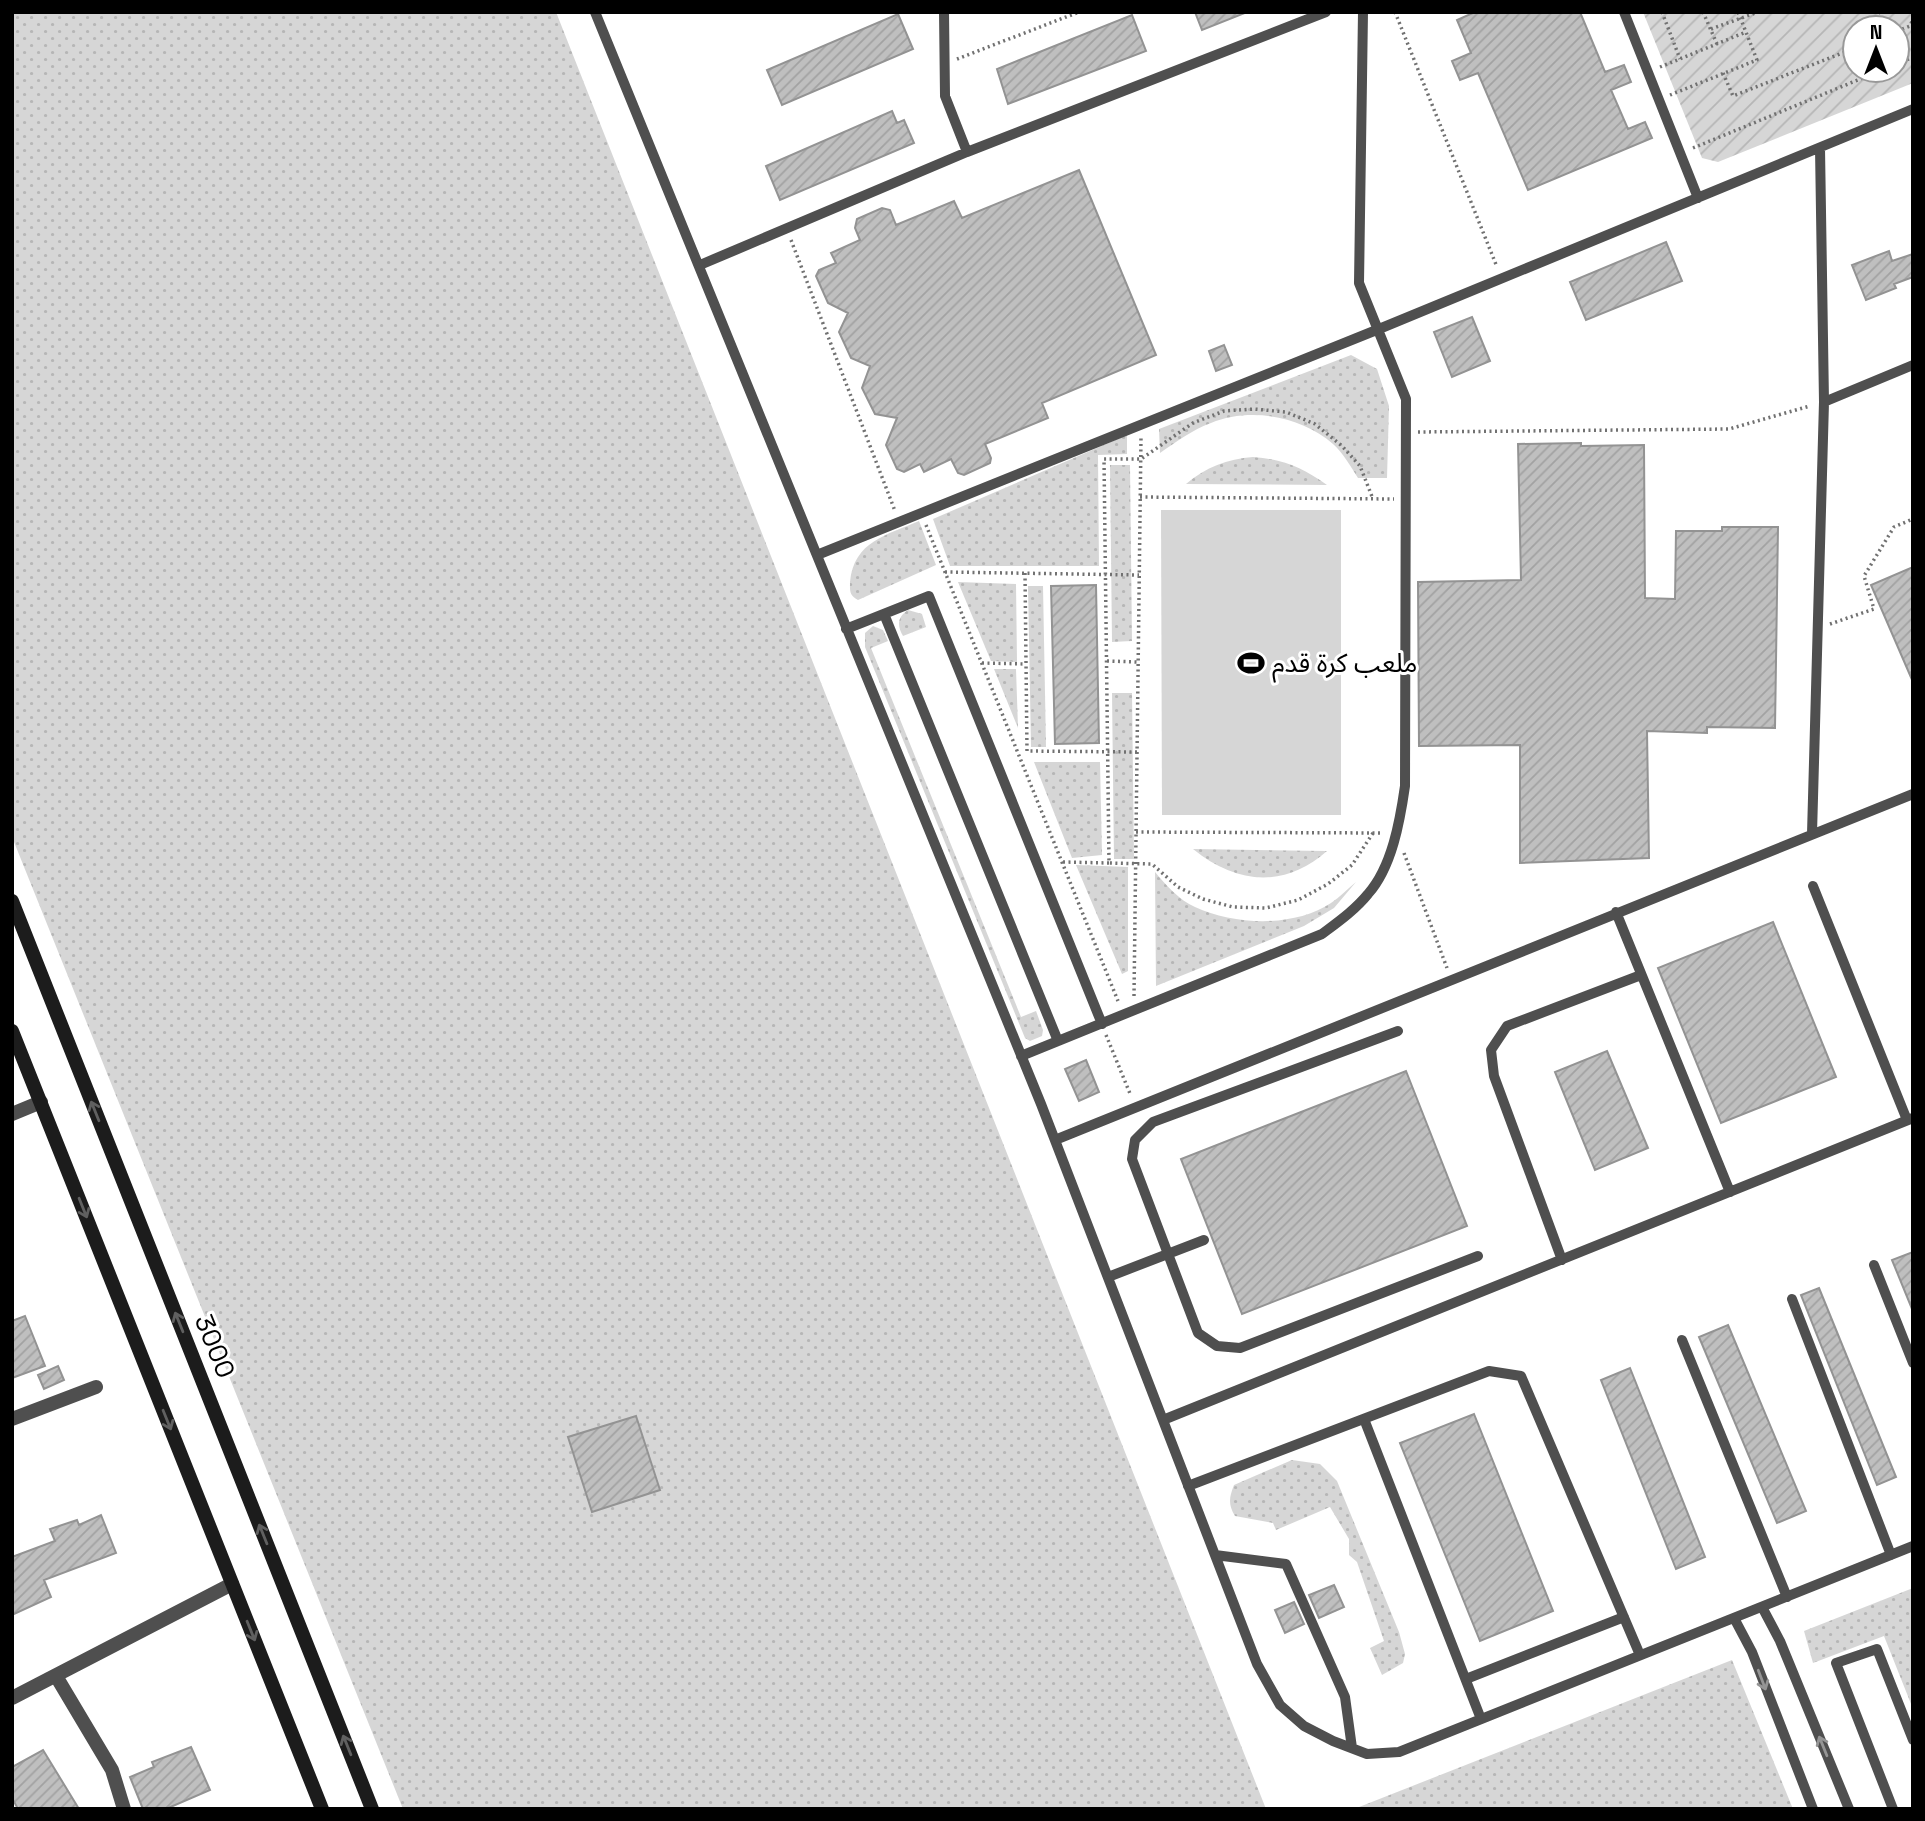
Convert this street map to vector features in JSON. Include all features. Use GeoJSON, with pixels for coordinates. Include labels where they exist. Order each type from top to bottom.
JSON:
{"type":"FeatureCollection","features":[{"type":"Feature","properties":{"kind":"street","name":"3000"},"geometry":{"type":"LineString","coordinates":[[12,901],[372,1809]]}},
{"type":"Feature","properties":{"kind":"street"},"geometry":{"type":"LineString","coordinates":[[12,1031],[322,1809]]}},
{"type":"Feature","properties":{"kind":"street"},"geometry":{"type":"LineString","coordinates":[[12,1114],[41,1102]]}},
{"type":"Feature","properties":{"kind":"street"},"geometry":{"type":"LineString","coordinates":[[12,1419],[96,1387]]}},
{"type":"Feature","properties":{"kind":"street"},"geometry":{"type":"LineString","coordinates":[[12,1698],[232,1584]]}},
{"type":"Feature","properties":{"kind":"street"},"geometry":{"type":"LineString","coordinates":[[56,1676],[112,1770],[124,1809]]}},
{"type":"Feature","properties":{"kind":"lane"},"geometry":{"type":"LineString","coordinates":[[595,12],[1055,1140],[1257,1664],[1279,1704],[1304,1727],[1352,1748],[1367,1754],[1399,1752],[1913,1546]]}},
{"type":"Feature","properties":{"kind":"lane"},"geometry":{"type":"LineString","coordinates":[[944,12],[945,96],[967,152]]}},
{"type":"Feature","properties":{"kind":"lane"},"geometry":{"type":"LineString","coordinates":[[700,265],[967,152],[1326,12]]}},
{"type":"Feature","properties":{"kind":"lane"},"geometry":{"type":"LineString","coordinates":[[1021,1056],[1322,934],[1370,892],[1383,869],[1400,825],[1405,786],[1406,399],[1359,283],[1363,12]]}},
{"type":"Feature","properties":{"kind":"lane"},"geometry":{"type":"LineString","coordinates":[[1624,12],[1698,198]]}},
{"type":"Feature","properties":{"kind":"lane"},"geometry":{"type":"LineString","coordinates":[[817,555],[1501,279],[1913,109]]}},
{"type":"Feature","properties":{"kind":"lane"},"geometry":{"type":"LineString","coordinates":[[1812,834],[1824,402],[1820,148]]}},
{"type":"Feature","properties":{"kind":"lane"},"geometry":{"type":"LineString","coordinates":[[1824,402],[1913,365]]}},
{"type":"Feature","properties":{"kind":"lane"},"geometry":{"type":"LineString","coordinates":[[846,629],[929,596],[1102,1024]]}},
{"type":"Feature","properties":{"kind":"lane"},"geometry":{"type":"LineString","coordinates":[[884,614],[1058,1041]]}},
{"type":"Feature","properties":{"kind":"lane"},"geometry":{"type":"LineString","coordinates":[[1055,1140],[1913,794]]}},
{"type":"Feature","properties":{"kind":"lane"},"geometry":{"type":"LineString","coordinates":[[1163,1420],[1910,1119],[1813,886]]}},
{"type":"Feature","properties":{"kind":"lane"},"geometry":{"type":"LineString","coordinates":[[1616,912],[1730,1192]]}},
{"type":"Feature","properties":{"kind":"lane"},"geometry":{"type":"LineString","coordinates":[[1562,1260],[1494,1076],[1491,1050],[1507,1026],[1642,975]]}},
{"type":"Feature","properties":{"kind":"lane"},"geometry":{"type":"LineString","coordinates":[[1398,1031],[1153,1122],[1135,1140],[1132,1159],[1198,1333],[1217,1346],[1240,1348],[1478,1256]]}},
{"type":"Feature","properties":{"kind":"lane"},"geometry":{"type":"LineString","coordinates":[[1108,1277],[1204,1240]]}},
{"type":"Feature","properties":{"kind":"lane"},"geometry":{"type":"LineString","coordinates":[[1874,1265],[1913,1363]]}},
{"type":"Feature","properties":{"kind":"lane"},"geometry":{"type":"LineString","coordinates":[[1791,1299],[1891,1555]]}},
{"type":"Feature","properties":{"kind":"lane"},"geometry":{"type":"LineString","coordinates":[[1682,1340],[1787,1597]]}},
{"type":"Feature","properties":{"kind":"lane"},"geometry":{"type":"LineString","coordinates":[[1188,1486],[1489,1371],[1521,1376],[1640,1655]]}},
{"type":"Feature","properties":{"kind":"lane"},"geometry":{"type":"LineString","coordinates":[[1364,1419],[1481,1719]]}},
{"type":"Feature","properties":{"kind":"lane"},"geometry":{"type":"LineString","coordinates":[[1215,1555],[1286,1564],[1345,1697],[1352,1748]]}},
{"type":"Feature","properties":{"kind":"lane"},"geometry":{"type":"LineString","coordinates":[[1762,1607],[1780,1641],[1849,1809]]}},
{"type":"Feature","properties":{"kind":"lane"},"geometry":{"type":"LineString","coordinates":[[1466,1679],[1624,1617]]}},
{"type":"Feature","properties":{"kind":"lane"},"geometry":{"type":"LineString","coordinates":[[1734,1618],[1752,1652],[1813,1809]]}},
{"type":"Feature","properties":{"kind":"lane"},"geometry":{"type":"LineString","coordinates":[[1893,1809],[1836,1663],[1877,1649],[1913,1740]]}},
{"type":"Feature","properties":{"kind":"path"},"geometry":{"type":"LineString","coordinates":[[945,64],[1079,12]]}},
{"type":"Feature","properties":{"kind":"path"},"geometry":{"type":"LineString","coordinates":[[1395,12],[1501,279]]}},
{"type":"Feature","properties":{"kind":"path"},"geometry":{"type":"LineString","coordinates":[[1662,12],[1680,59]]}},
{"type":"Feature","properties":{"kind":"path"},"geometry":{"type":"LineString","coordinates":[[1703,12],[1717,44]]}},
{"type":"Feature","properties":{"kind":"path"},"geometry":{"type":"LineString","coordinates":[[1658,99],[1757,60],[1738,12]]}},
{"type":"Feature","properties":{"kind":"path"},"geometry":{"type":"LineString","coordinates":[[1710,29],[1758,12]]}},
{"type":"Feature","properties":{"kind":"path"},"geometry":{"type":"LineString","coordinates":[[1648,72],[1746,33]]}},
{"type":"Feature","properties":{"kind":"path"},"geometry":{"type":"LineString","coordinates":[[1723,73],[1733,96],[1841,53]]}},
{"type":"Feature","properties":{"kind":"path"},"geometry":{"type":"LineString","coordinates":[[1680,153],[1848,84]]}},
{"type":"Feature","properties":{"kind":"path"},"geometry":{"type":"LineString","coordinates":[[787,228],[899,522]]}},
{"type":"Feature","properties":{"kind":"path"},"geometry":{"type":"LineString","coordinates":[[1406,432],[1728,429],[1824,402]]}},
{"type":"Feature","properties":{"kind":"path"},"geometry":{"type":"LineString","coordinates":[[1110,863],[1104,459],[1141,459],[1193,423],[1224,411],[1254,409],[1286,412],[1315,424],[1342,446],[1360,466],[1373,499]]}},
{"type":"Feature","properties":{"kind":"path"},"geometry":{"type":"LineString","coordinates":[[1128,1013],[1136,864],[1141,425]]}},
{"type":"Feature","properties":{"kind":"path"},"geometry":{"type":"LineString","coordinates":[[1140,497],[1405,499]]}},
{"type":"Feature","properties":{"kind":"path"},"geometry":{"type":"LineString","coordinates":[[922,513],[1063,862],[1128,1013]]}},
{"type":"Feature","properties":{"kind":"path"},"geometry":{"type":"LineString","coordinates":[[1818,628],[1874,609],[1864,576],[1894,527],[1913,519]]}},
{"type":"Feature","properties":{"kind":"path"},"geometry":{"type":"LineString","coordinates":[[945,572],[1139,575]]}},
{"type":"Feature","properties":{"kind":"path"},"geometry":{"type":"LineString","coordinates":[[1025,573],[1027,751]]}},
{"type":"Feature","properties":{"kind":"path"},"geometry":{"type":"LineString","coordinates":[[1107,661],[1138,662]]}},
{"type":"Feature","properties":{"kind":"path"},"geometry":{"type":"LineString","coordinates":[[982,663],[1026,664]]}},
{"type":"Feature","properties":{"kind":"path"},"geometry":{"type":"LineString","coordinates":[[1018,752],[1137,752]]}},
{"type":"Feature","properties":{"kind":"path"},"geometry":{"type":"LineString","coordinates":[[1136,832],[1397,833],[1451,979]]}},
{"type":"Feature","properties":{"kind":"path"},"geometry":{"type":"LineString","coordinates":[[1063,862],[1152,864],[1178,887],[1203,899],[1233,907],[1266,908],[1298,901],[1328,884],[1352,865],[1373,833]]}},
{"type":"Feature","properties":{"kind":"path"},"geometry":{"type":"LineString","coordinates":[[1102,1024],[1136,1107]]}},
{"type":"Feature","properties":{"kind":"shaded area"},"geometry":{"type":"Polygon","coordinates":[[[12,12],[556,12],[1266,1809],[403,1809],[12,837],[12,12]]]}},
{"type":"Feature","properties":{"kind":"shaded area"},"geometry":{"type":"Polygon","coordinates":[[[1643,12],[1913,12],[1913,83],[1911,84],[1911,14],[1841,14],[1841,84],[1911,84],[1718,162],[1702,158],[1643,12]]]}},
{"type":"Feature","properties":{"kind":"shaded area"},"geometry":{"type":"Polygon","coordinates":[[[1351,355],[1377,369],[1389,406],[1387,478],[1358,478],[1340,452],[1320,434],[1291,421],[1258,415],[1226,418],[1211,423],[1184,436],[1160,453],[1159,429],[1351,355]]]}},
{"type":"Feature","properties":{"kind":"shaded area"},"geometry":{"type":"Polygon","coordinates":[[[1127,435],[1127,454],[1098,455],[1099,566],[950,566],[933,519],[1127,435]]]}},
{"type":"Feature","properties":{"kind":"shaded area"},"geometry":{"type":"Polygon","coordinates":[[[1253,457],[1292,465],[1327,485],[1186,484],[1217,465],[1253,457]]]}},
{"type":"Feature","properties":{"kind":"shaded area"},"geometry":{"type":"Polygon","coordinates":[[[1110,465],[1130,465],[1132,641],[1112,642],[1110,465]]]}},
{"type":"Feature","properties":{"kind":"shaded area","name":"ملعب كرة قدم"},"geometry":{"type":"Polygon","coordinates":[[[1161,510],[1341,510],[1341,815],[1162,815],[1161,510]]]}},
{"type":"Feature","properties":{"kind":"shaded area"},"geometry":{"type":"Polygon","coordinates":[[[919,521],[936,565],[858,600],[855,598],[850,582],[853,568],[865,548],[884,536],[919,521]]]}},
{"type":"Feature","properties":{"kind":"shaded area"},"geometry":{"type":"Polygon","coordinates":[[[958,582],[1016,584],[1017,662],[991,661],[958,582]]]}},
{"type":"Feature","properties":{"kind":"shaded area"},"geometry":{"type":"Polygon","coordinates":[[[1028,586],[1043,586],[1046,747],[1031,747],[1028,586]]]}},
{"type":"Feature","properties":{"kind":"shaded area"},"geometry":{"type":"Polygon","coordinates":[[[908,610],[922,614],[926,627],[903,636],[899,622],[908,610]]]}},
{"type":"Feature","properties":{"kind":"shaded area"},"geometry":{"type":"Polygon","coordinates":[[[873,626],[883,630],[888,641],[871,648],[1021,1017],[1036,1011],[1043,1030],[1042,1036],[1030,1041],[1025,1038],[865,647],[865,633],[873,626]]]}},
{"type":"Feature","properties":{"kind":"shaded area"},"geometry":{"type":"Polygon","coordinates":[[[994,669],[1016,669],[1018,728],[994,669]]]}},
{"type":"Feature","properties":{"kind":"shaded area"},"geometry":{"type":"Polygon","coordinates":[[[1112,693],[1132,693],[1134,859],[1114,859],[1112,693]]]}},
{"type":"Feature","properties":{"kind":"shaded area"},"geometry":{"type":"Polygon","coordinates":[[[1034,762],[1100,762],[1102,855],[1072,858],[1034,762]]]}},
{"type":"Feature","properties":{"kind":"shaded area"},"geometry":{"type":"Polygon","coordinates":[[[1193,849],[1327,851],[1294,872],[1260,877],[1226,869],[1193,849]]]}},
{"type":"Feature","properties":{"kind":"shaded area"},"geometry":{"type":"Polygon","coordinates":[[[1076,865],[1128,867],[1128,971],[1122,974],[1076,865]]]}},
{"type":"Feature","properties":{"kind":"shaded area"},"geometry":{"type":"Polygon","coordinates":[[[1155,872],[1173,892],[1189,904],[1228,917],[1264,921],[1299,917],[1316,911],[1334,901],[1356,882],[1334,908],[1304,926],[1156,986],[1155,872]]]}},
{"type":"Feature","properties":{"kind":"shaded area"},"geometry":{"type":"Polygon","coordinates":[[[1292,1460],[1320,1464],[1337,1481],[1399,1632],[1405,1654],[1403,1663],[1382,1675],[1370,1648],[1384,1641],[1357,1562],[1349,1555],[1349,1539],[1330,1507],[1276,1530],[1273,1523],[1235,1516],[1231,1508],[1234,1485],[1292,1460]]]}},
{"type":"Feature","properties":{"kind":"shaded area"},"geometry":{"type":"Polygon","coordinates":[[[1913,1588],[1913,1709],[1884,1636],[1813,1663],[1804,1631],[1913,1588]]]}},
{"type":"Feature","properties":{"kind":"shaded area"},"geometry":{"type":"Polygon","coordinates":[[[1732,1660],[1793,1809],[1354,1809],[1732,1660]]]}},
{"type":"Feature","properties":{"kind":"building"},"geometry":{"type":"Polygon","coordinates":[[[1195,12],[1244,12],[1245,13],[1202,30],[1195,12]]]}},
{"type":"Feature","properties":{"kind":"building"},"geometry":{"type":"Polygon","coordinates":[[[1475,12],[1580,12],[1605,72],[1624,65],[1631,82],[1611,90],[1628,129],[1645,122],[1652,138],[1528,190],[1478,73],[1460,80],[1452,61],[1471,53],[1457,20],[1475,12]]]}},
{"type":"Feature","properties":{"kind":"building"},"geometry":{"type":"Polygon","coordinates":[[[898,14],[913,49],[782,105],[767,70],[898,14]]]}},
{"type":"Feature","properties":{"kind":"building"},"geometry":{"type":"Polygon","coordinates":[[[1132,15],[1146,51],[1008,104],[997,69],[1132,15]]]}},
{"type":"Feature","properties":{"kind":"building"},"geometry":{"type":"Polygon","coordinates":[[[892,111],[897,123],[904,120],[914,143],[780,200],[766,166],[892,111]]]}},
{"type":"Feature","properties":{"kind":"building"},"geometry":{"type":"Polygon","coordinates":[[[1079,170],[1156,355],[1042,403],[1048,418],[985,444],[991,458],[990,463],[964,475],[958,473],[951,459],[924,472],[920,464],[904,472],[897,469],[886,445],[897,418],[875,414],[862,388],[870,366],[851,358],[839,332],[848,313],[828,303],[816,276],[819,270],[836,263],[831,253],[860,240],[855,228],[857,219],[882,208],[890,210],[896,225],[954,201],[962,218],[1079,170]]]}},
{"type":"Feature","properties":{"kind":"building"},"geometry":{"type":"Polygon","coordinates":[[[1666,242],[1682,281],[1586,320],[1570,282],[1666,242]]]}},
{"type":"Feature","properties":{"kind":"building"},"geometry":{"type":"Polygon","coordinates":[[[1889,251],[1892,261],[1913,254],[1913,277],[1894,284],[1896,288],[1866,300],[1852,265],[1889,251]]]}},
{"type":"Feature","properties":{"kind":"building"},"geometry":{"type":"Polygon","coordinates":[[[1472,317],[1490,361],[1452,377],[1434,332],[1472,317]]]}},
{"type":"Feature","properties":{"kind":"building"},"geometry":{"type":"Polygon","coordinates":[[[1224,345],[1232,365],[1216,371],[1209,351],[1224,345]]]}},
{"type":"Feature","properties":{"kind":"building"},"geometry":{"type":"Polygon","coordinates":[[[1581,443],[1581,446],[1644,445],[1645,598],[1675,599],[1676,531],[1722,531],[1722,527],[1778,527],[1775,728],[1707,727],[1707,733],[1647,731],[1649,858],[1520,863],[1520,745],[1419,746],[1418,582],[1521,580],[1518,444],[1581,443]]]}},
{"type":"Feature","properties":{"kind":"building"},"geometry":{"type":"Polygon","coordinates":[[[1913,567],[1913,682],[1871,585],[1913,567]]]}},
{"type":"Feature","properties":{"kind":"building"},"geometry":{"type":"Polygon","coordinates":[[[1096,585],[1099,743],[1055,744],[1051,586],[1096,585]]]}},
{"type":"Feature","properties":{"kind":"building"},"geometry":{"type":"Polygon","coordinates":[[[1773,922],[1836,1077],[1721,1123],[1658,968],[1773,922]]]}},
{"type":"Feature","properties":{"kind":"building"},"geometry":{"type":"Polygon","coordinates":[[[1607,1051],[1648,1148],[1595,1170],[1555,1072],[1607,1051]]]}},
{"type":"Feature","properties":{"kind":"building"},"geometry":{"type":"Polygon","coordinates":[[[1086,1060],[1099,1092],[1079,1101],[1065,1069],[1086,1060]]]}},
{"type":"Feature","properties":{"kind":"building"},"geometry":{"type":"Polygon","coordinates":[[[1406,1071],[1467,1226],[1242,1314],[1181,1159],[1406,1071]]]}},
{"type":"Feature","properties":{"kind":"building"},"geometry":{"type":"Polygon","coordinates":[[[1913,1252],[1913,1309],[1912,1309],[1892,1260],[1913,1252]]]}},
{"type":"Feature","properties":{"kind":"building"},"geometry":{"type":"Polygon","coordinates":[[[1819,1288],[1896,1477],[1877,1485],[1801,1295],[1819,1288]]]}},
{"type":"Feature","properties":{"kind":"building"},"geometry":{"type":"Polygon","coordinates":[[[25,1316],[45,1366],[12,1378],[12,1321],[25,1316]]]}},
{"type":"Feature","properties":{"kind":"building"},"geometry":{"type":"Polygon","coordinates":[[[1728,1325],[1806,1511],[1777,1523],[1699,1337],[1728,1325]]]}},
{"type":"Feature","properties":{"kind":"building"},"geometry":{"type":"Polygon","coordinates":[[[58,1366],[64,1380],[44,1389],[38,1375],[58,1366]]]}},
{"type":"Feature","properties":{"kind":"building"},"geometry":{"type":"Polygon","coordinates":[[[1630,1368],[1705,1557],[1676,1569],[1601,1380],[1630,1368]]]}},
{"type":"Feature","properties":{"kind":"building"},"geometry":{"type":"Polygon","coordinates":[[[1474,1414],[1553,1611],[1480,1641],[1400,1443],[1474,1414]]]}},
{"type":"Feature","properties":{"kind":"building"},"geometry":{"type":"Polygon","coordinates":[[[636,1416],[660,1490],[592,1512],[568,1437],[636,1416]]]}},
{"type":"Feature","properties":{"kind":"building"},"geometry":{"type":"Polygon","coordinates":[[[101,1515],[116,1553],[44,1580],[51,1597],[12,1615],[12,1557],[55,1541],[50,1529],[77,1520],[79,1525],[101,1515]]]}},
{"type":"Feature","properties":{"kind":"building"},"geometry":{"type":"Polygon","coordinates":[[[1334,1585],[1344,1607],[1319,1618],[1309,1595],[1334,1585]]]}},
{"type":"Feature","properties":{"kind":"building"},"geometry":{"type":"Polygon","coordinates":[[[1294,1602],[1304,1624],[1285,1633],[1275,1610],[1294,1602]]]}},
{"type":"Feature","properties":{"kind":"building"},"geometry":{"type":"Polygon","coordinates":[[[191,1747],[210,1790],[166,1809],[143,1809],[130,1777],[154,1767],[152,1762],[191,1747]]]}},
{"type":"Feature","properties":{"kind":"building"},"geometry":{"type":"Polygon","coordinates":[[[43,1750],[79,1809],[18,1809],[12,1798],[12,1767],[43,1750]]]}},
{"type":"Feature","properties":{"kind":"place","name":"ملعب كرة قدم"},"geometry":{"type":"Point","coordinates":[1251,663]}}]}
